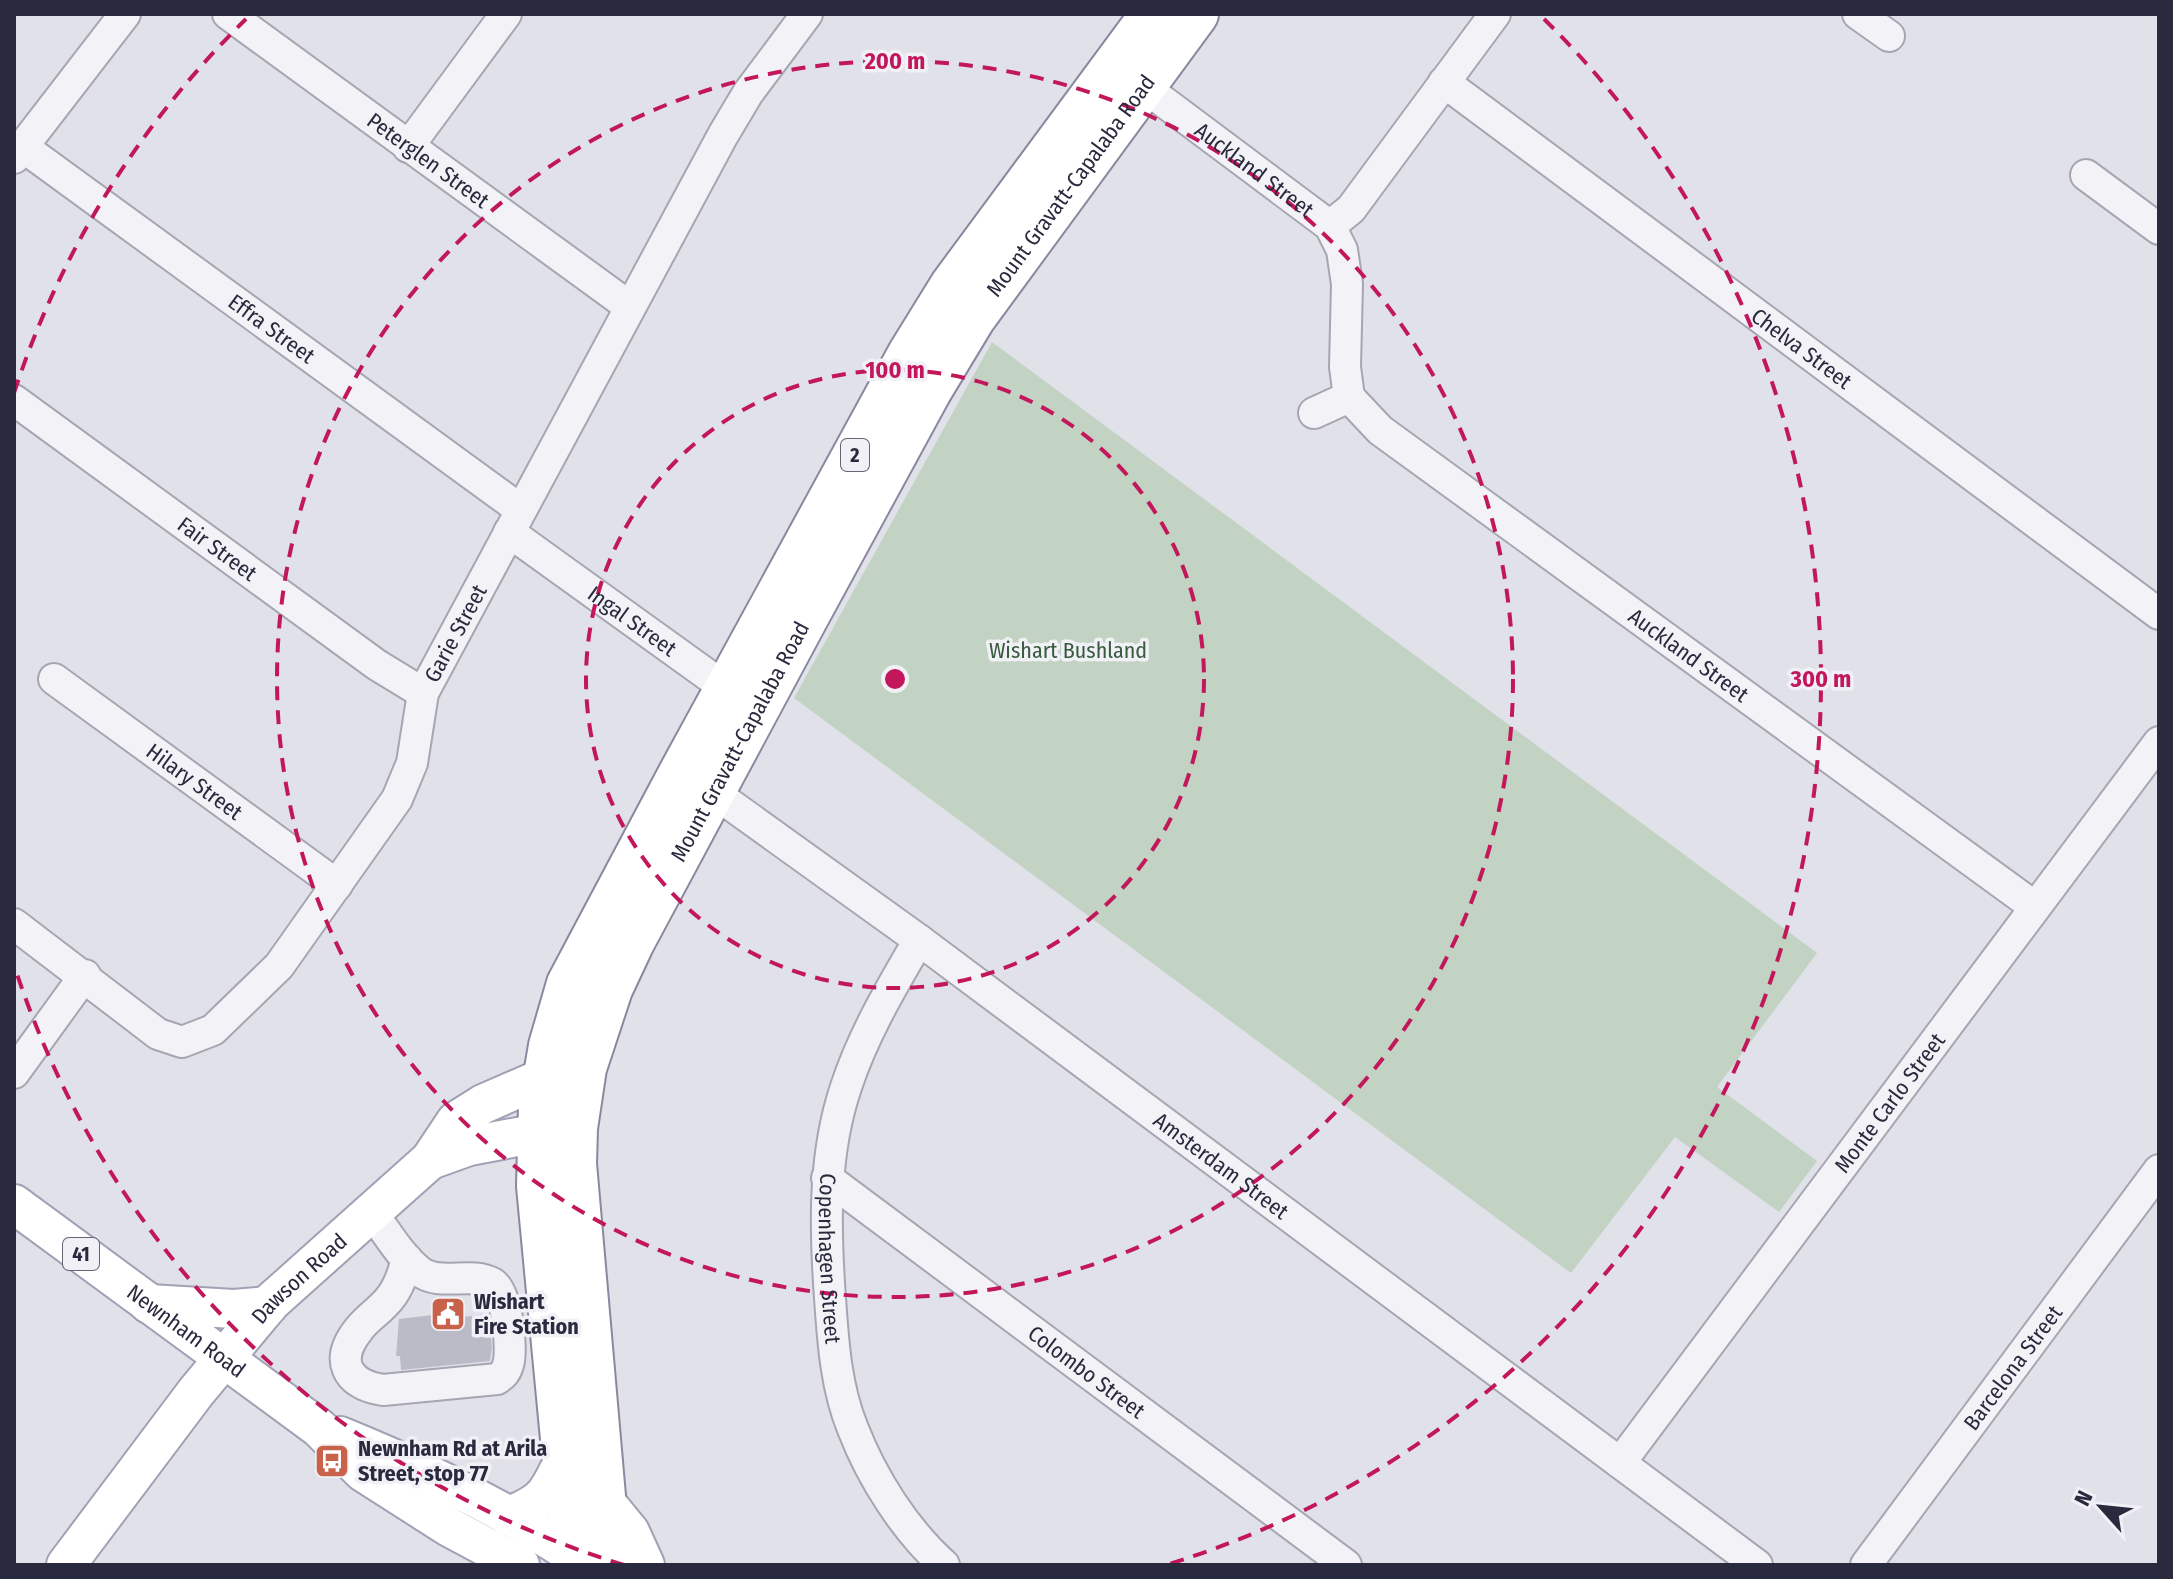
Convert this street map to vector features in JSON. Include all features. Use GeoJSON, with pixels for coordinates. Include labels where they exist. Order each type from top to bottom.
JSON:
{"type":"FeatureCollection","features":[{"type":"Feature","properties":{"kind":"highway","name":"Mount Gravatt-Capalaba Road"},"geometry":{"type":"LineString","coordinates":[[1129,76],[1153,14]]}},
{"type":"Feature","properties":{"kind":"highway","name":"Mount Gravatt-Capalaba Road"},"geometry":{"type":"LineString","coordinates":[[586,1563],[565,1457],[539,1186],[539,1133],[562,1083],[590,1046],[620,964],[696,784],[742,700],[925,330],[952,286],[1129,76],[1196,14]]}},
{"type":"Feature","properties":{"kind":"highway","name":"Mount Gravatt-Capalaba Road"},"geometry":{"type":"LineString","coordinates":[[562,1083],[575,1128],[576,1198],[603,1499],[586,1563]]}},
{"type":"Feature","properties":{"kind":"main road","name":"Dawson Road"},"geometry":{"type":"LineString","coordinates":[[66,1565],[223,1358],[268,1306],[430,1160],[456,1121],[469,1112],[562,1083]]}},
{"type":"Feature","properties":{"kind":"main road","name":"Dawson Road"},"geometry":{"type":"LineString","coordinates":[[430,1160],[469,1146],[539,1133]]}},
{"type":"Feature","properties":{"kind":"main road","name":"Newnham Road"},"geometry":{"type":"LineString","coordinates":[[14,1204],[319,1428],[363,1472],[449,1527],[520,1565]]}},
{"type":"Feature","properties":{"kind":"main road"},"geometry":{"type":"LineString","coordinates":[[149,1304],[234,1309],[268,1306]]}},
{"type":"Feature","properties":{"kind":"main road","name":"Newnham Road"},"geometry":{"type":"LineString","coordinates":[[319,1428],[377,1451],[508,1516],[586,1563]]}},
{"type":"Feature","properties":{"kind":"main road"},"geometry":{"type":"LineString","coordinates":[[508,1516],[530,1509],[545,1497],[565,1457]]}},
{"type":"Feature","properties":{"kind":"main road"},"geometry":{"type":"LineString","coordinates":[[603,1499],[630,1532],[645,1565]]}},
{"type":"Feature","properties":{"kind":"main road"},"geometry":{"type":"LineString","coordinates":[[449,1527],[490,1565]]}},
{"type":"Feature","properties":{"kind":"street"},"geometry":{"type":"LineString","coordinates":[[18,152],[125,14]]}},
{"type":"Feature","properties":{"kind":"street","name":"Peterglen Street"},"geometry":{"type":"LineString","coordinates":[[228,14],[630,307]]}},
{"type":"Feature","properties":{"kind":"street"},"geometry":{"type":"LineString","coordinates":[[408,147],[506,14]]}},
{"type":"Feature","properties":{"kind":"street","name":"Garie Street"},"geometry":{"type":"LineString","coordinates":[[14,924],[85,975],[158,1034],[182,1042],[213,1030],[279,966],[397,799],[412,763],[423,693],[723,135],[748,93],[807,14]]}},
{"type":"Feature","properties":{"kind":"street"},"geometry":{"type":"LineString","coordinates":[[1330,226],[1351,209],[1495,14]]}},
{"type":"Feature","properties":{"kind":"street"},"geometry":{"type":"LineString","coordinates":[[1858,14],[1889,36]]}},
{"type":"Feature","properties":{"kind":"street","name":"Auckland Street"},"geometry":{"type":"LineString","coordinates":[[1129,76],[1330,226],[1342,250],[1347,284],[1345,367],[1349,397],[1380,430],[2035,907]]}},
{"type":"Feature","properties":{"kind":"street","name":"Chelva Street"},"geometry":{"type":"LineString","coordinates":[[1444,82],[2159,614]]}},
{"type":"Feature","properties":{"kind":"street","name":"Effra Street"},"geometry":{"type":"LineString","coordinates":[[18,152],[515,521]]}},
{"type":"Feature","properties":{"kind":"street"},"geometry":{"type":"LineString","coordinates":[[2086,175],[2159,229]]}},
{"type":"Feature","properties":{"kind":"street"},"geometry":{"type":"LineString","coordinates":[[1314,413],[1349,397]]}},
{"type":"Feature","properties":{"kind":"street","name":"Fair Street"},"geometry":{"type":"LineString","coordinates":[[14,400],[377,665],[423,693]]}},
{"type":"Feature","properties":{"kind":"street","name":"Ingal Street"},"geometry":{"type":"LineString","coordinates":[[515,521],[742,700]]}},
{"type":"Feature","properties":{"kind":"street","name":"Hilary Street"},"geometry":{"type":"LineString","coordinates":[[54,679],[337,885]]}},
{"type":"Feature","properties":{"kind":"street","name":"Monte Carlo Street"},"geometry":{"type":"LineString","coordinates":[[1620,1463],[2159,742]]}},
{"type":"Feature","properties":{"kind":"street","name":"Amsterdam Street"},"geometry":{"type":"LineString","coordinates":[[696,784],[919,940],[1757,1565]]}},
{"type":"Feature","properties":{"kind":"street","name":"Copenhagen Street"},"geometry":{"type":"LineString","coordinates":[[919,940],[880,1007],[860,1048],[845,1090],[827,1178],[827,1256],[833,1343],[852,1428],[872,1470],[901,1516],[944,1565]]}},
{"type":"Feature","properties":{"kind":"street"},"geometry":{"type":"LineString","coordinates":[[14,1073],[85,975]]}},
{"type":"Feature","properties":{"kind":"street","name":"Barcelona Street"},"geometry":{"type":"LineString","coordinates":[[1866,1565],[2159,1170]]}},
{"type":"Feature","properties":{"kind":"street","name":"Colombo Street"},"geometry":{"type":"LineString","coordinates":[[827,1178],[1346,1565]]}},
{"type":"Feature","properties":{"kind":"street"},"geometry":{"type":"LineString","coordinates":[[372,1213],[407,1259],[432,1278],[483,1280],[494,1284],[504,1299],[510,1359],[505,1374],[483,1381],[383,1390],[355,1381],[348,1371],[345,1356],[359,1329],[397,1287],[407,1259]]}},
{"type":"Feature","properties":{"kind":"green space","name":"Wishart Bushland"},"geometry":{"type":"Polygon","coordinates":[[[992,342],[1817,953],[1717,1087],[1817,1161],[1779,1212],[1675,1137],[1571,1273],[794,698],[992,342]]]}},
{"type":"Feature","properties":{"kind":"building"},"geometry":{"type":"Polygon","coordinates":[[[458,1312],[459,1317],[488,1315],[492,1347],[490,1361],[401,1370],[400,1356],[396,1356],[399,1319],[458,1312]]]}},
{"type":"Feature","properties":{"kind":"place","name":"Wishart Fire Station"},"geometry":{"type":"Point","coordinates":[448,1314]}},
{"type":"Feature","properties":{"kind":"place","name":"Newnham Rd at Arila Street, stop 77"},"geometry":{"type":"Point","coordinates":[332,1461]}}]}
